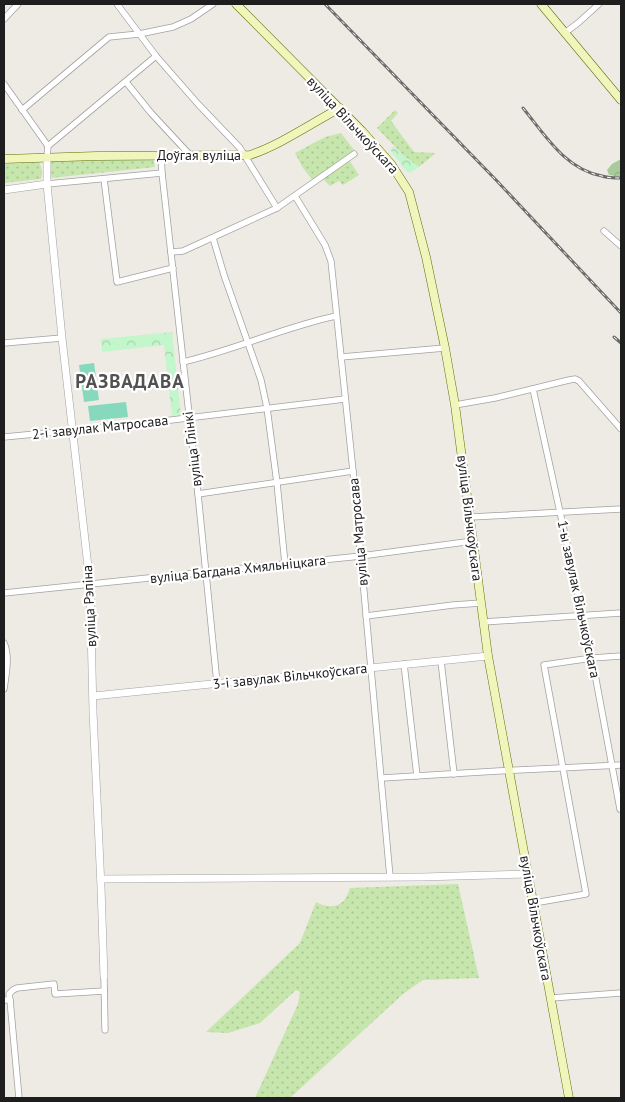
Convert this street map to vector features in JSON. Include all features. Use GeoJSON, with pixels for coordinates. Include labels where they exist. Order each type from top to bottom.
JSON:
{"type":"FeatureCollection","features":[{"type":"Feature","properties":{"kind":"main road","name":"вуліца Вільчкоўскага"},"geometry":{"type":"LineString","coordinates":[[236,4],[340,108],[392,164],[406,187],[423,241],[455,405],[488,656],[569,1098]]}},
{"type":"Feature","properties":{"kind":"main road"},"geometry":{"type":"LineString","coordinates":[[541,4],[621,100]]}},
{"type":"Feature","properties":{"kind":"main road","name":"Доўгая вуліца"},"geometry":{"type":"LineString","coordinates":[[4,159],[244,155],[256,153],[273,145],[340,108]]}},
{"type":"Feature","properties":{"kind":"street"},"geometry":{"type":"LineString","coordinates":[[4,19],[18,4]]}},
{"type":"Feature","properties":{"kind":"street"},"geometry":{"type":"LineString","coordinates":[[117,4],[156,56],[240,148],[277,208]]}},
{"type":"Feature","properties":{"kind":"street"},"geometry":{"type":"LineString","coordinates":[[22,110],[109,37],[139,34],[173,27],[192,19],[213,4]]}},
{"type":"Feature","properties":{"kind":"street"},"geometry":{"type":"LineString","coordinates":[[566,32],[599,4]]}},
{"type":"Feature","properties":{"kind":"street"},"geometry":{"type":"LineString","coordinates":[[47,184],[46,157],[48,146],[156,56]]}},
{"type":"Feature","properties":{"kind":"street"},"geometry":{"type":"LineString","coordinates":[[126,82],[151,113],[190,155]]}},
{"type":"Feature","properties":{"kind":"street"},"geometry":{"type":"LineString","coordinates":[[4,84],[48,146]]}},
{"type":"Feature","properties":{"kind":"street"},"geometry":{"type":"LineString","coordinates":[[171,252],[183,251],[277,208],[354,154]]}},
{"type":"Feature","properties":{"kind":"street","name":"вуліца Глінкі"},"geometry":{"type":"LineString","coordinates":[[161,155],[217,683]]}},
{"type":"Feature","properties":{"kind":"street","name":"Доўгая вуліца"},"geometry":{"type":"LineString","coordinates":[[4,190],[162,173]]}},
{"type":"Feature","properties":{"kind":"street"},"geometry":{"type":"LineString","coordinates":[[104,180],[117,282],[173,268]]}},
{"type":"Feature","properties":{"kind":"street","name":"вуліца Рэпіна"},"geometry":{"type":"LineString","coordinates":[[47,184],[62,338],[90,584],[92,696],[101,879],[105,1030]]}},
{"type":"Feature","properties":{"kind":"street","name":"вуліца Матросава"},"geometry":{"type":"LineString","coordinates":[[295,196],[327,250],[330,261],[353,471],[390,877]]}},
{"type":"Feature","properties":{"kind":"street"},"geometry":{"type":"LineString","coordinates":[[604,231],[621,246]]}},
{"type":"Feature","properties":{"kind":"street"},"geometry":{"type":"LineString","coordinates":[[212,238],[261,380],[267,408],[277,483],[285,564]]}},
{"type":"Feature","properties":{"kind":"street"},"geometry":{"type":"LineString","coordinates":[[183,362],[336,316]]}},
{"type":"Feature","properties":{"kind":"street"},"geometry":{"type":"LineString","coordinates":[[4,343],[62,338]]}},
{"type":"Feature","properties":{"kind":"street"},"geometry":{"type":"LineString","coordinates":[[341,357],[445,348]]}},
{"type":"Feature","properties":{"kind":"street"},"geometry":{"type":"LineString","coordinates":[[455,405],[495,398],[575,379],[621,429]]}},
{"type":"Feature","properties":{"kind":"street","name":"1-ы завулак Вільчкоўскага"},"geometry":{"type":"LineString","coordinates":[[533,389],[592,658],[620,809]]}},
{"type":"Feature","properties":{"kind":"street","name":"2-і завулак Матросава"},"geometry":{"type":"LineString","coordinates":[[4,437],[130,425],[345,399]]}},
{"type":"Feature","properties":{"kind":"street"},"geometry":{"type":"LineString","coordinates":[[198,494],[353,471]]}},
{"type":"Feature","properties":{"kind":"street"},"geometry":{"type":"LineString","coordinates":[[470,517],[621,510]]}},
{"type":"Feature","properties":{"kind":"street","name":"вуліца Багдана Хмяльніцкага"},"geometry":{"type":"LineString","coordinates":[[4,592],[361,556],[473,541]]}},
{"type":"Feature","properties":{"kind":"street"},"geometry":{"type":"LineString","coordinates":[[366,616],[481,603]]}},
{"type":"Feature","properties":{"kind":"street"},"geometry":{"type":"LineString","coordinates":[[483,622],[621,613]]}},
{"type":"Feature","properties":{"kind":"street"},"geometry":{"type":"LineString","coordinates":[[4,643],[6,650],[4,688]]}},
{"type":"Feature","properties":{"kind":"street","name":"3-і завулак Вільчкоўскага"},"geometry":{"type":"LineString","coordinates":[[92,696],[488,656]]}},
{"type":"Feature","properties":{"kind":"street"},"geometry":{"type":"LineString","coordinates":[[534,903],[586,894],[544,665],[621,656]]}},
{"type":"Feature","properties":{"kind":"street"},"geometry":{"type":"LineString","coordinates":[[441,661],[454,774]]}},
{"type":"Feature","properties":{"kind":"street"},"geometry":{"type":"LineString","coordinates":[[404,664],[417,776]]}},
{"type":"Feature","properties":{"kind":"street"},"geometry":{"type":"LineString","coordinates":[[382,778],[563,767],[621,766]]}},
{"type":"Feature","properties":{"kind":"street"},"geometry":{"type":"LineString","coordinates":[[101,879],[528,874]]}},
{"type":"Feature","properties":{"kind":"street"},"geometry":{"type":"LineString","coordinates":[[19,1098],[7,1000],[9,994],[17,988],[54,984],[55,994],[104,992]]}},
{"type":"Feature","properties":{"kind":"street"},"geometry":{"type":"LineString","coordinates":[[551,998],[621,993]]}},
{"type":"Feature","properties":{"kind":"green space"},"geometry":{"type":"Polygon","coordinates":[[[395,110],[398,113],[391,121],[414,152],[436,153],[419,167],[404,156],[377,128],[395,110]]]}},
{"type":"Feature","properties":{"kind":"green space"},"geometry":{"type":"Polygon","coordinates":[[[341,133],[354,150],[347,157],[359,175],[343,185],[339,181],[330,186],[320,176],[313,181],[295,153],[325,137],[341,133]]]}},
{"type":"Feature","properties":{"kind":"green space"},"geometry":{"type":"Polygon","coordinates":[[[392,147],[419,167],[410,173],[407,172],[391,151],[392,147]]]}},
{"type":"Feature","properties":{"kind":"green space"},"geometry":{"type":"Polygon","coordinates":[[[153,158],[155,167],[51,178],[50,174],[51,162],[153,158]]]}},
{"type":"Feature","properties":{"kind":"green space"},"geometry":{"type":"Polygon","coordinates":[[[621,159],[621,177],[609,175],[607,170],[612,164],[621,159]]]}},
{"type":"Feature","properties":{"kind":"green space"},"geometry":{"type":"Polygon","coordinates":[[[39,162],[42,170],[41,179],[4,183],[4,164],[39,162]]]}},
{"type":"Feature","properties":{"kind":"green space"},"geometry":{"type":"Polygon","coordinates":[[[172,332],[181,415],[172,416],[164,345],[102,352],[101,339],[172,332]]]}},
{"type":"Feature","properties":{"kind":"green space"},"geometry":{"type":"Polygon","coordinates":[[[94,363],[99,400],[84,402],[79,365],[94,363]]]}},
{"type":"Feature","properties":{"kind":"green space"},"geometry":{"type":"Polygon","coordinates":[[[126,402],[128,417],[90,421],[88,406],[126,402]]]}},
{"type":"Feature","properties":{"kind":"green space"},"geometry":{"type":"Polygon","coordinates":[[[458,884],[479,978],[423,980],[403,994],[290,1098],[255,1098],[298,1004],[300,992],[296,990],[260,1023],[228,1033],[206,1032],[300,943],[316,902],[328,906],[338,905],[345,899],[350,888],[458,884]]]}},
{"type":"Feature","properties":{"kind":"railway"},"geometry":{"type":"LineString","coordinates":[[325,4],[497,181],[621,313]]}},
{"type":"Feature","properties":{"kind":"railway"},"geometry":{"type":"LineString","coordinates":[[523,108],[548,140],[567,159],[589,172],[604,177],[621,178]]}},
{"type":"Feature","properties":{"kind":"railway"},"geometry":{"type":"LineString","coordinates":[[614,337],[621,343]]}},
{"type":"Feature","properties":{"kind":"district","name":"РАЗВАДАВА"},"geometry":{"type":"Point","coordinates":[130,381]}}]}
